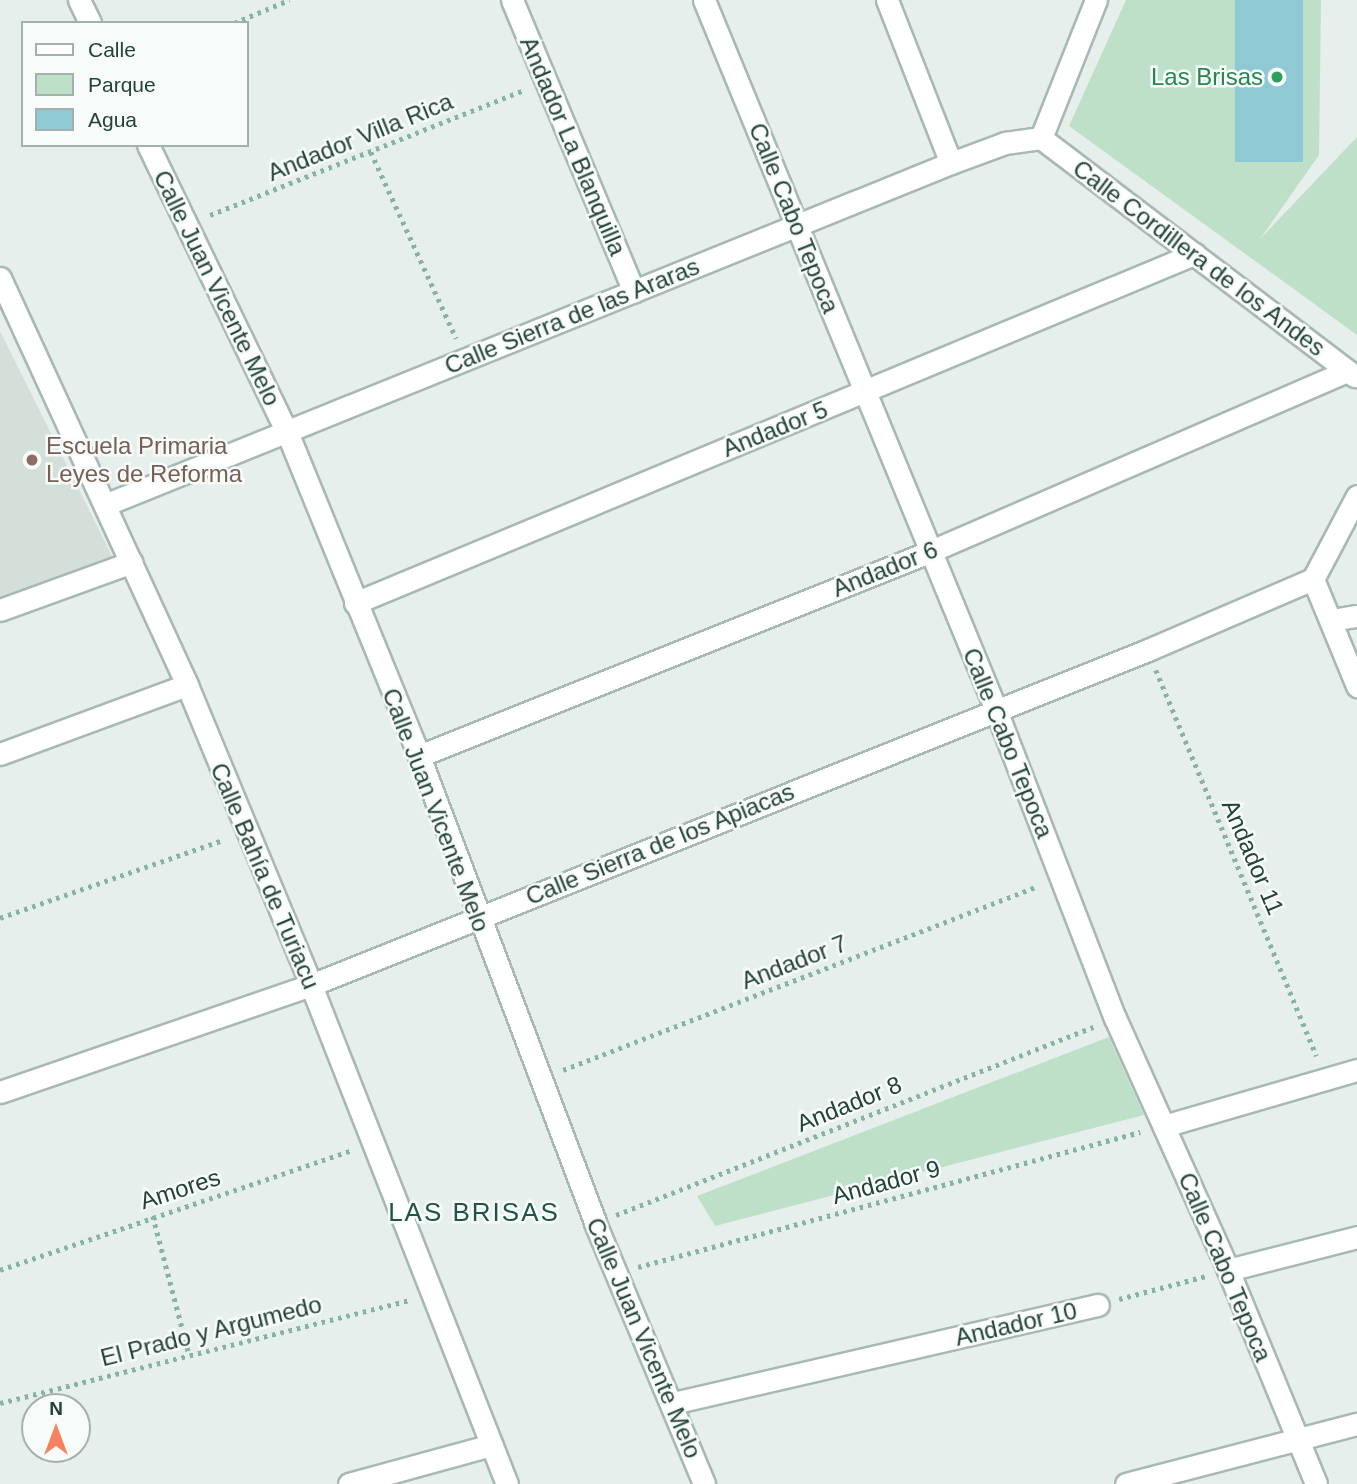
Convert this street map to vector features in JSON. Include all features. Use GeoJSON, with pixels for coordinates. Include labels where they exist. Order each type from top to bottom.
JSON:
{"type":"FeatureCollection","features":[{"type":"Feature","properties":{"kind":"street"},"geometry":{"type":"LineString","coordinates":[[79,0],[89,21]]}},
{"type":"Feature","properties":{"kind":"street","name":"Andador La Blanquilla"},"geometry":{"type":"LineString","coordinates":[[512,0],[634,292]]}},
{"type":"Feature","properties":{"kind":"street","name":"Calle Cabo Tepoca"},"geometry":{"type":"LineString","coordinates":[[704,0],[996,710],[1115,1018],[1227,1270],[1316,1484]]}},
{"type":"Feature","properties":{"kind":"street"},"geometry":{"type":"LineString","coordinates":[[887,0],[951,163]]}},
{"type":"Feature","properties":{"kind":"street"},"geometry":{"type":"LineString","coordinates":[[1041,138],[1088,6]]}},
{"type":"Feature","properties":{"kind":"street","name":"Calle Sierra de las Araras"},"geometry":{"type":"LineString","coordinates":[[107,505],[951,163],[1005,142],[1041,138]]}},
{"type":"Feature","properties":{"kind":"street","name":"Calle Cordillera de los Andes"},"geometry":{"type":"LineString","coordinates":[[1041,138],[1352,374]]}},
{"type":"Feature","properties":{"kind":"street","name":"Calle Juan Vicente Melo"},"geometry":{"type":"LineString","coordinates":[[149,147],[287,432],[419,756],[477,917],[596,1223],[673,1403],[704,1484]]}},
{"type":"Feature","properties":{"kind":"street","name":"Andador 5"},"geometry":{"type":"LineString","coordinates":[[355,603],[1194,254]]}},
{"type":"Feature","properties":{"kind":"street","name":"Calle Bahía de Turiacu"},"geometry":{"type":"LineString","coordinates":[[0,278],[107,505],[187,685],[245,831],[311,985],[431,1295],[508,1484]]}},
{"type":"Feature","properties":{"kind":"street","name":"Andador 6"},"geometry":{"type":"LineString","coordinates":[[419,756],[929,552],[1352,374]]}},
{"type":"Feature","properties":{"kind":"street"},"geometry":{"type":"LineString","coordinates":[[1357,496],[1313,579],[1357,687]]}},
{"type":"Feature","properties":{"kind":"street"},"geometry":{"type":"LineString","coordinates":[[0,610],[132,562]]}},
{"type":"Feature","properties":{"kind":"street","name":"Calle Sierra de los Apiacas"},"geometry":{"type":"LineString","coordinates":[[0,1092],[311,985],[1148,650],[1313,579]]}},
{"type":"Feature","properties":{"kind":"street"},"geometry":{"type":"LineString","coordinates":[[1331,620],[1357,616]]}},
{"type":"Feature","properties":{"kind":"street"},"geometry":{"type":"LineString","coordinates":[[0,754],[187,685]]}},
{"type":"Feature","properties":{"kind":"street"},"geometry":{"type":"LineString","coordinates":[[1164,1126],[1357,1070]]}},
{"type":"Feature","properties":{"kind":"street"},"geometry":{"type":"LineString","coordinates":[[1227,1270],[1357,1237]]}},
{"type":"Feature","properties":{"kind":"street","name":"Andador 10"},"geometry":{"type":"LineString","coordinates":[[673,1403],[1098,1305]]}},
{"type":"Feature","properties":{"kind":"street"},"geometry":{"type":"LineString","coordinates":[[1126,1484],[1357,1424]]}},
{"type":"Feature","properties":{"kind":"street"},"geometry":{"type":"LineString","coordinates":[[349,1484],[492,1445]]}},
{"type":"Feature","properties":{"kind":"path"},"geometry":{"type":"LineString","coordinates":[[239,21],[289,0]]}},
{"type":"Feature","properties":{"kind":"path","name":"Andador Villa Rica"},"geometry":{"type":"LineString","coordinates":[[186,225],[546,81]]}},
{"type":"Feature","properties":{"kind":"path"},"geometry":{"type":"LineString","coordinates":[[371,152],[465,358]]}},
{"type":"Feature","properties":{"kind":"path","name":"Andador 11"},"geometry":{"type":"LineString","coordinates":[[1148,650],[1326,1077]]}},
{"type":"Feature","properties":{"kind":"path"},"geometry":{"type":"LineString","coordinates":[[0,918],[245,831]]}},
{"type":"Feature","properties":{"kind":"path","name":"Andador 7"},"geometry":{"type":"LineString","coordinates":[[539,1079],[1062,877]]}},
{"type":"Feature","properties":{"kind":"path","name":"Andador 8"},"geometry":{"type":"LineString","coordinates":[[596,1223],[1115,1018]]}},
{"type":"Feature","properties":{"kind":"path","name":"Andador 9"},"geometry":{"type":"LineString","coordinates":[[617,1273],[1164,1126]]}},
{"type":"Feature","properties":{"kind":"path","name":"Amores"},"geometry":{"type":"LineString","coordinates":[[0,1270],[372,1144]]}},
{"type":"Feature","properties":{"kind":"path"},"geometry":{"type":"LineString","coordinates":[[153,1216],[189,1354]]}},
{"type":"Feature","properties":{"kind":"path","name":"Andador 10"},"geometry":{"type":"LineString","coordinates":[[1098,1305],[1227,1270]]}},
{"type":"Feature","properties":{"kind":"path","name":"El Prado y Argumedo"},"geometry":{"type":"LineString","coordinates":[[0,1403],[431,1295]]}},
{"type":"Feature","properties":{"kind":"shaded area","name":"Escuela Primaria Leyes de Reforma"},"geometry":{"type":"Polygon","coordinates":[[[0,331],[113,558],[0,599],[0,331]]]}},
{"type":"Feature","properties":{"kind":"green space"},"geometry":{"type":"Polygon","coordinates":[[[1126,0],[1321,0],[1319,155],[1260,239],[1357,137],[1357,335],[1069,126],[1126,0]]]}},
{"type":"Feature","properties":{"kind":"green space"},"geometry":{"type":"Polygon","coordinates":[[[1109,1037],[1144,1115],[715,1226],[697,1196],[1109,1037]]]}},
{"type":"Feature","properties":{"kind":"water","name":"Las Brisas"},"geometry":{"type":"Polygon","coordinates":[[[1235,0],[1303,0],[1303,162],[1235,162],[1235,0]]]}},
{"type":"Feature","properties":{"kind":"place","name":"Las Brisas"},"geometry":{"type":"Point","coordinates":[1277,77]}},
{"type":"Feature","properties":{"kind":"place","name":"Escuela Primaria Leyes de Reforma"},"geometry":{"type":"Point","coordinates":[32,460]}},
{"type":"Feature","properties":{"kind":"district","name":"LAS BRISAS"},"geometry":{"type":"Point","coordinates":[474,1213]}}]}
